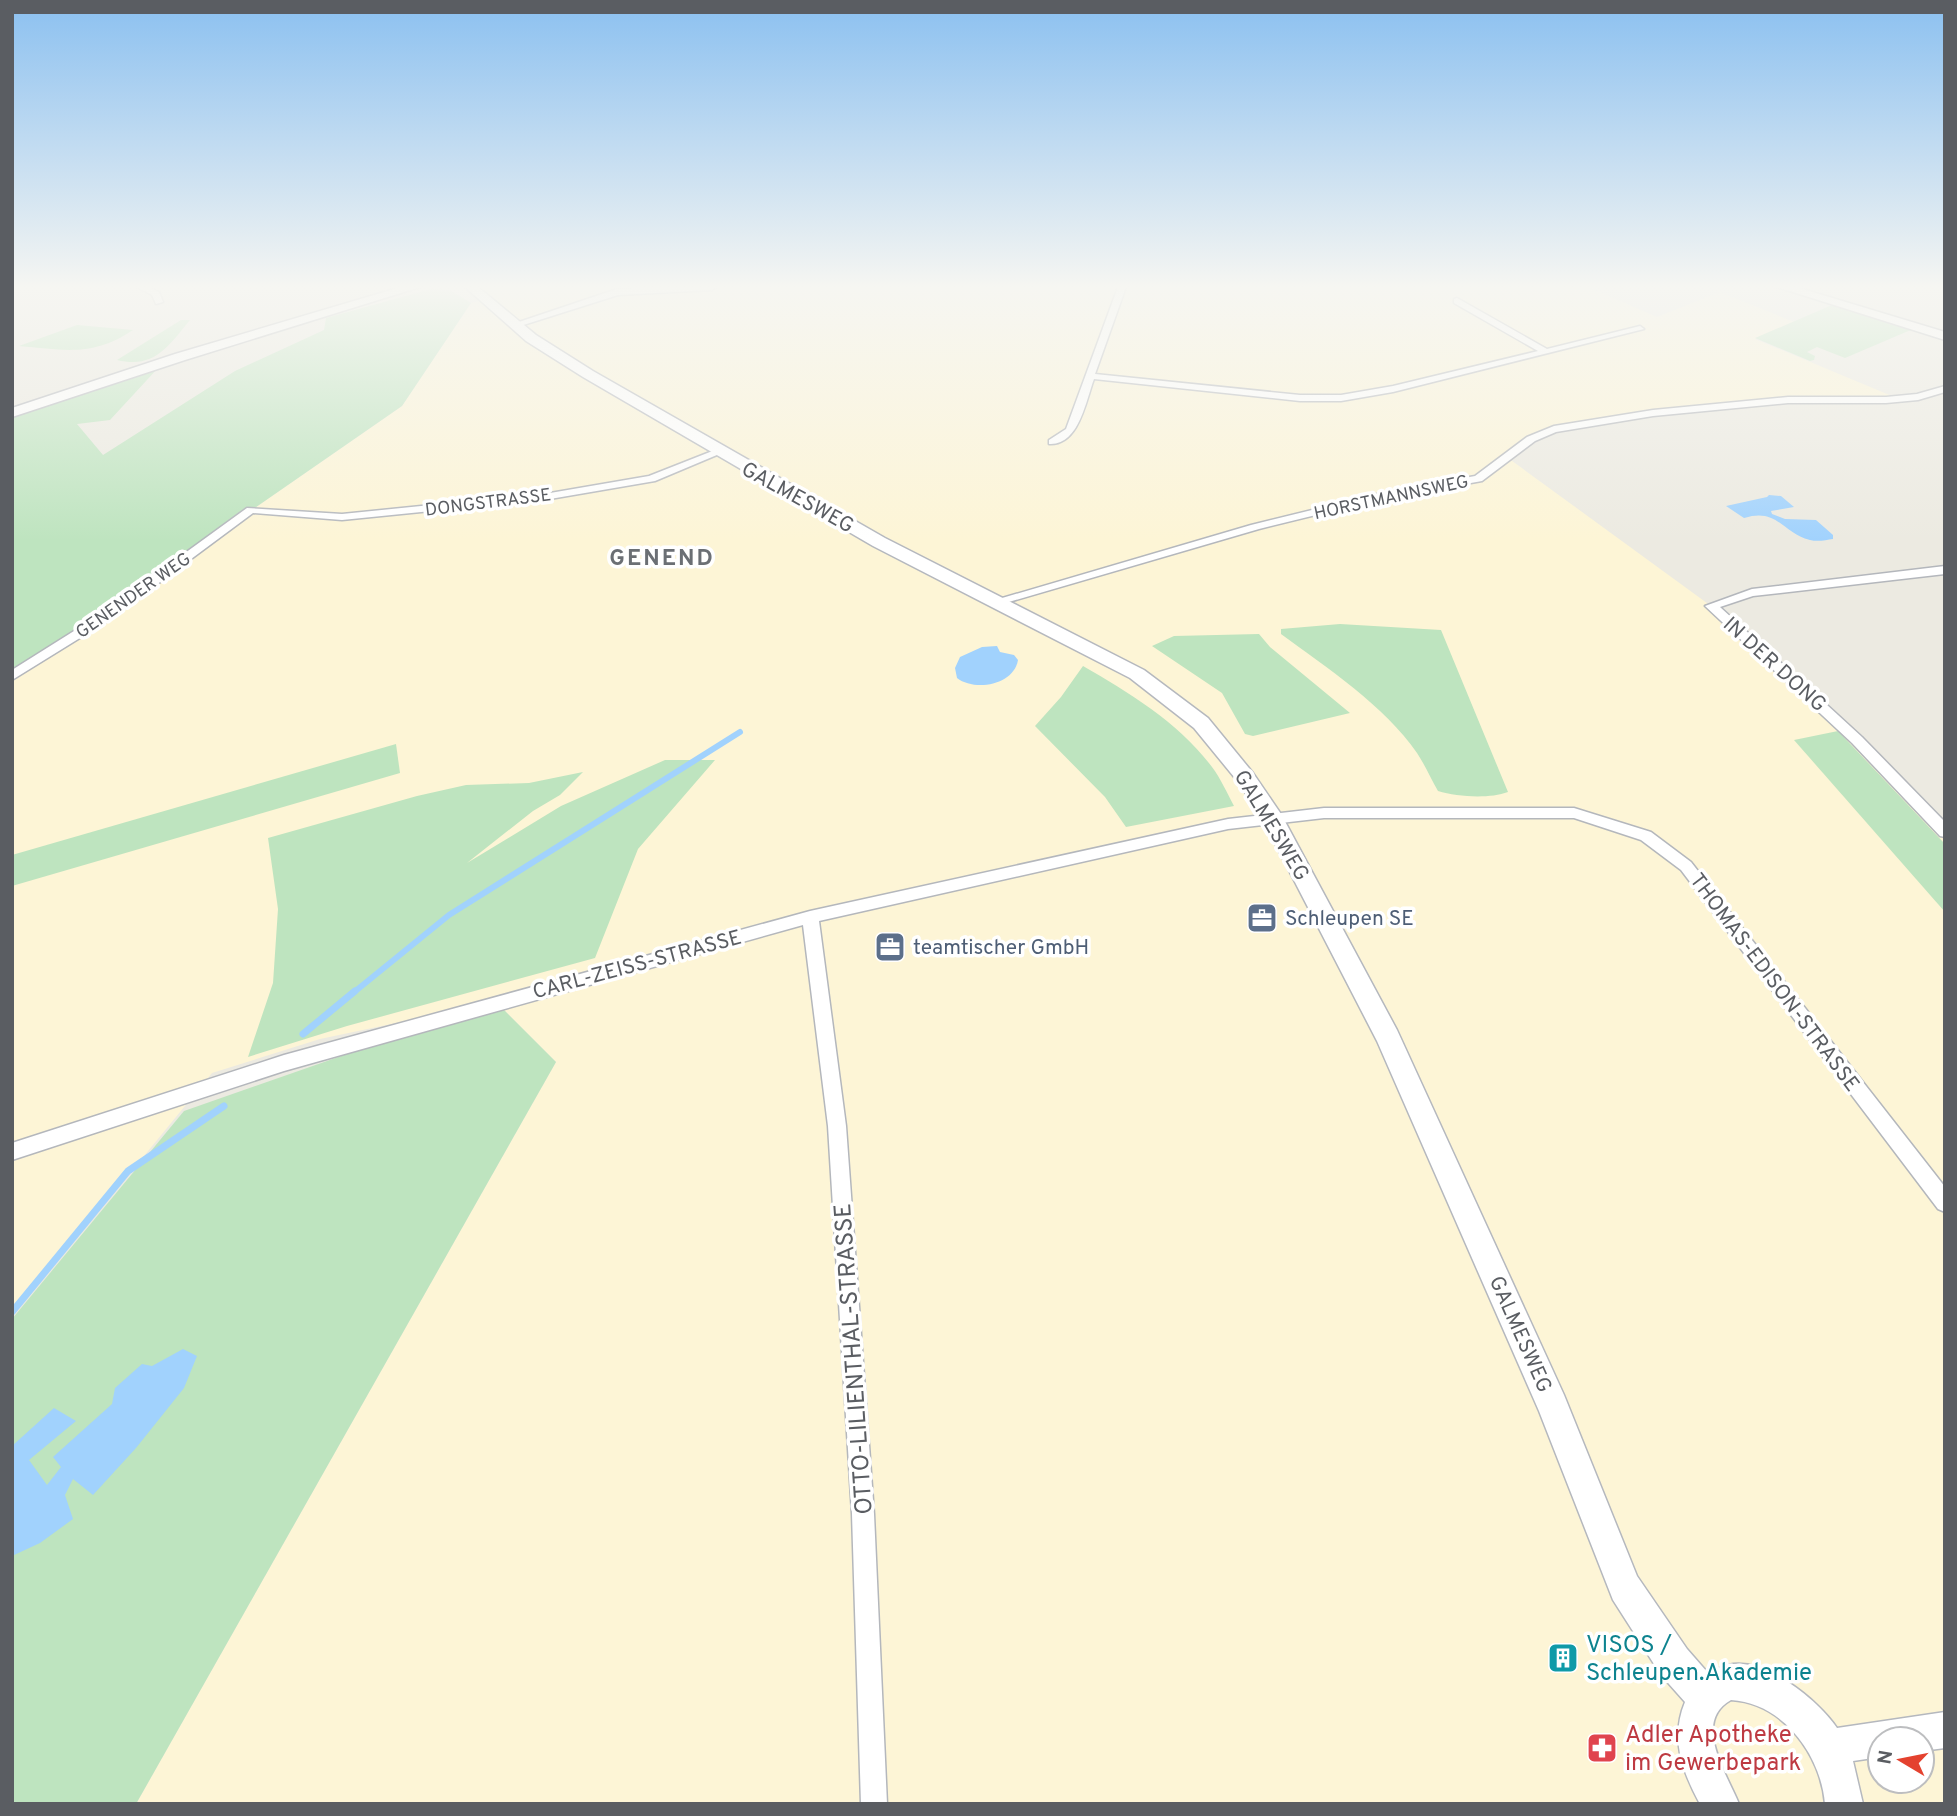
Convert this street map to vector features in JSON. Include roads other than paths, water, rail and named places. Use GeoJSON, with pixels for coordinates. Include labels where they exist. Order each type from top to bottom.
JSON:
{"type":"FeatureCollection","features":[{"type":"Feature","properties":{"kind":"street"},"geometry":{"type":"LineString","coordinates":[[12,413],[134,372]]}},
{"type":"Feature","properties":{"kind":"street","name":"GALMESWEG"},"geometry":{"type":"LineString","coordinates":[[584,372],[879,542],[1138,674],[1184,708],[1222,747],[1273,818],[1388,1038],[1553,1406],[1625,1588],[1674,1662],[1706,1697]]}},
{"type":"Feature","properties":{"kind":"street"},"geometry":{"type":"LineString","coordinates":[[1053,442],[1070,431],[1093,372]]}},
{"type":"Feature","properties":{"kind":"street"},"geometry":{"type":"LineString","coordinates":[[1092,376],[1300,398],[1341,398],[1384,391],[1461,372]]}},
{"type":"Feature","properties":{"kind":"street","name":"HORSTMANNSWEG"},"geometry":{"type":"LineString","coordinates":[[998,601],[1255,527],[1377,497],[1478,479],[1531,439],[1554,429],[1653,413],[1788,400],[1886,400],[1918,397],[1945,389]]}},
{"type":"Feature","properties":{"kind":"street","name":"DONGSTRASSE"},"geometry":{"type":"LineString","coordinates":[[251,510],[342,517],[550,496],[651,479],[719,452]]}},
{"type":"Feature","properties":{"kind":"street","name":"GENENDER WEG"},"geometry":{"type":"LineString","coordinates":[[12,676],[105,617],[251,510]]}},
{"type":"Feature","properties":{"kind":"street","name":"IN DER DONG"},"geometry":{"type":"LineString","coordinates":[[1945,570],[1752,593],[1711,607],[1857,740],[1945,832]]}},
{"type":"Feature","properties":{"kind":"street","name":"THOMAS-EDISON-STRASSE"},"geometry":{"type":"LineString","coordinates":[[1273,818],[1324,813],[1574,813],[1646,836],[1686,866],[1945,1203]]}},
{"type":"Feature","properties":{"kind":"street","name":"CARL-ZEISS-STRASSE"},"geometry":{"type":"LineString","coordinates":[[12,1152],[284,1063],[509,998],[810,917],[1228,824],[1273,818]]}},
{"type":"Feature","properties":{"kind":"street","name":"OTTO-LILIENTHAL-STRASSE"},"geometry":{"type":"LineString","coordinates":[[810,917],[837,1126],[863,1514],[874,1804]]}},
{"type":"Feature","properties":{"kind":"street"},"geometry":{"type":"LineString","coordinates":[[1720,1804],[1700,1764],[1695,1735],[1696,1718],[1706,1697],[1725,1684],[1747,1682],[1766,1688],[1791,1703],[1816,1729],[1829,1748],[1843,1789],[1844,1804]]}},
{"type":"Feature","properties":{"kind":"street"},"geometry":{"type":"LineString","coordinates":[[1829,1748],[1865,1740],[1945,1730]]}},
{"type":"Feature","properties":{"kind":"water"},"geometry":{"type":"Polygon","coordinates":[[[1769,495],[1781,496],[1794,507],[1771,511],[1772,514],[1785,519],[1816,520],[1833,535],[1833,539],[1810,540],[1773,519],[1765,516],[1744,518],[1726,506],[1769,495]]]}},
{"type":"Feature","properties":{"kind":"water"},"geometry":{"type":"Polygon","coordinates":[[[997,646],[1000,652],[1014,655],[1018,660],[1009,675],[993,684],[983,685],[974,685],[957,678],[955,668],[960,657],[982,647],[997,646]]]}},
{"type":"Feature","properties":{"kind":"water"},"geometry":{"type":"Polygon","coordinates":[[[183,1349],[197,1356],[184,1388],[136,1448],[93,1495],[73,1479],[65,1495],[73,1519],[40,1543],[12,1556],[12,1446],[54,1408],[76,1421],[29,1460],[47,1485],[61,1467],[53,1457],[112,1404],[115,1388],[142,1364],[152,1366],[183,1349]]]}},
{"type":"Feature","properties":{"kind":"waterway"},"geometry":{"type":"LineString","coordinates":[[353,993],[449,915],[740,732]]}},
{"type":"Feature","properties":{"kind":"waterway"},"geometry":{"type":"LineString","coordinates":[[303,1034],[355,991]]}},
{"type":"Feature","properties":{"kind":"waterway"},"geometry":{"type":"LineString","coordinates":[[12,1312],[128,1171],[224,1106]]}},
{"type":"Feature","properties":{"kind":"place","name":"Schleupen SE"},"geometry":{"type":"Point","coordinates":[1262,918]}},
{"type":"Feature","properties":{"kind":"place","name":"teamtischer GmbH"},"geometry":{"type":"Point","coordinates":[890,947]}},
{"type":"Feature","properties":{"kind":"place","name":"VISOS / Schleupen.Akademie"},"geometry":{"type":"Point","coordinates":[1563,1658]}},
{"type":"Feature","properties":{"kind":"place","name":"Adler Apotheke im Gewerbepark"},"geometry":{"type":"Point","coordinates":[1602,1748]}},
{"type":"Feature","properties":{"kind":"district","name":"GENEND"},"geometry":{"type":"Point","coordinates":[662,557]}}]}
